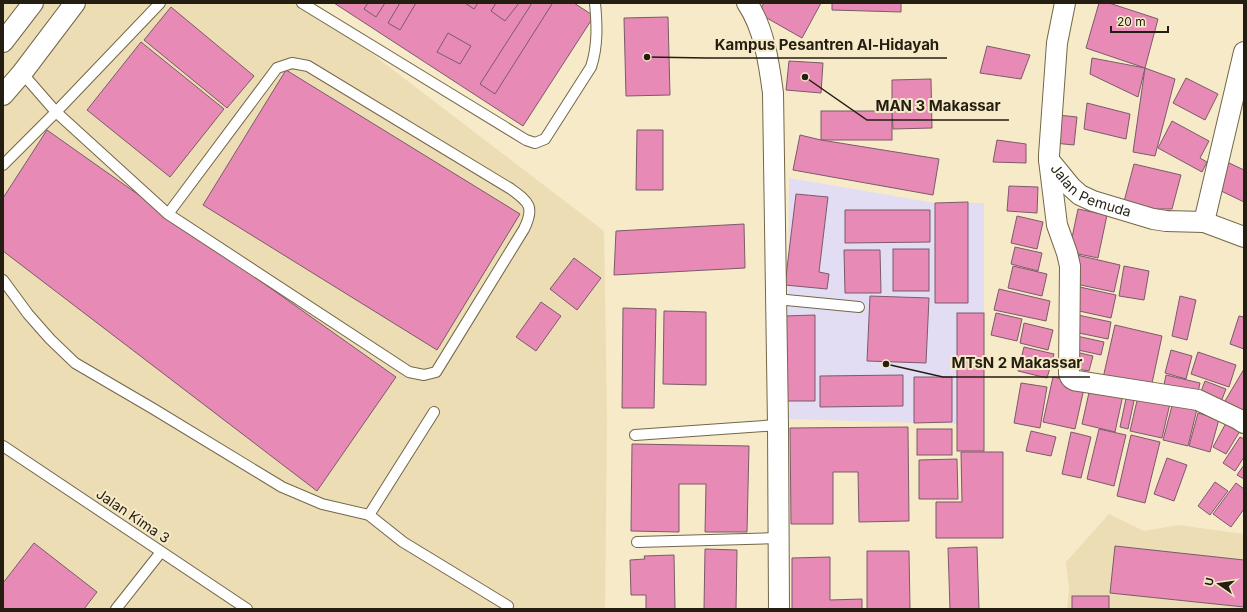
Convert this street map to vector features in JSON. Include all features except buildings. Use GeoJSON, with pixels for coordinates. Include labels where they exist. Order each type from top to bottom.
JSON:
{"type":"FeatureCollection","features":[{"type":"Feature","properties":{"kind":"street"},"geometry":{"type":"LineString","coordinates":[[3,42],[33,3]]}},
{"type":"Feature","properties":{"kind":"street"},"geometry":{"type":"LineString","coordinates":[[3,95],[22,73],[75,3]]}},
{"type":"Feature","properties":{"kind":"street"},"geometry":{"type":"LineString","coordinates":[[747,3],[760,31],[766,50],[773,93],[778,425],[778,609]]}},
{"type":"Feature","properties":{"kind":"street","name":"Jalan Pemuda"},"geometry":{"type":"LineString","coordinates":[[1065,3],[1057,43],[1048,155],[1049,160],[1070,187],[1080,195],[1093,201],[1153,219],[1166,221],[1204,222],[1244,237]]}},
{"type":"Feature","properties":{"kind":"street"},"geometry":{"type":"LineString","coordinates":[[1204,222],[1244,52]]}},
{"type":"Feature","properties":{"kind":"street"},"geometry":{"type":"LineString","coordinates":[[1049,160],[1057,225],[1068,253],[1070,266],[1068,373],[1070,378],[1078,381],[1198,400],[1244,423]]}},
{"type":"Feature","properties":{"kind":"lane"},"geometry":{"type":"LineString","coordinates":[[3,165],[160,3]]}},
{"type":"Feature","properties":{"kind":"lane"},"geometry":{"type":"LineString","coordinates":[[302,3],[526,140],[535,143],[544,139],[591,66],[595,53],[597,22],[595,3]]}},
{"type":"Feature","properties":{"kind":"lane"},"geometry":{"type":"LineString","coordinates":[[22,73],[56,112],[168,214],[409,372],[424,375],[436,372],[524,229],[530,218],[530,206],[522,197],[511,189],[308,66],[292,63],[277,68],[168,214]]}},
{"type":"Feature","properties":{"kind":"lane"},"geometry":{"type":"LineString","coordinates":[[3,280],[28,314],[75,363],[282,487],[322,504],[369,515],[403,542],[508,606]]}},
{"type":"Feature","properties":{"kind":"lane"},"geometry":{"type":"LineString","coordinates":[[776,299],[859,307]]}},
{"type":"Feature","properties":{"kind":"lane"},"geometry":{"type":"LineString","coordinates":[[369,515],[434,412]]}},
{"type":"Feature","properties":{"kind":"lane"},"geometry":{"type":"LineString","coordinates":[[635,435],[778,425]]}},
{"type":"Feature","properties":{"kind":"lane","name":"Jalan Kima 3"},"geometry":{"type":"LineString","coordinates":[[3,446],[247,609]]}},
{"type":"Feature","properties":{"kind":"lane"},"geometry":{"type":"LineString","coordinates":[[637,542],[779,538]]}},
{"type":"Feature","properties":{"kind":"lane"},"geometry":{"type":"LineString","coordinates":[[116,609],[161,552]]}},
{"type":"Feature","properties":{"kind":"shaded area"},"geometry":{"type":"Polygon","coordinates":[[[3,3],[294,3],[367,50],[604,231],[607,420],[605,609],[3,609],[3,3]]]}},
{"type":"Feature","properties":{"kind":"shaded area"},"geometry":{"type":"Polygon","coordinates":[[[789,178],[935,203],[984,203],[984,451],[957,424],[789,419],[789,178]]]}},
{"type":"Feature","properties":{"kind":"shaded area"},"geometry":{"type":"Polygon","coordinates":[[[1109,514],[1144,531],[1178,525],[1244,534],[1244,609],[1067,609],[1069,589],[1066,562],[1109,514]]]}},
{"type":"Feature","properties":{"kind":"place","name":"Kampus Pesantren Al-Hidayah"},"geometry":{"type":"Point","coordinates":[647,57]}},
{"type":"Feature","properties":{"kind":"place","name":"MAN 3 Makassar"},"geometry":{"type":"Point","coordinates":[805,77]}},
{"type":"Feature","properties":{"kind":"place","name":"MTsN 2 Makassar"},"geometry":{"type":"Point","coordinates":[886,364]}}]}
